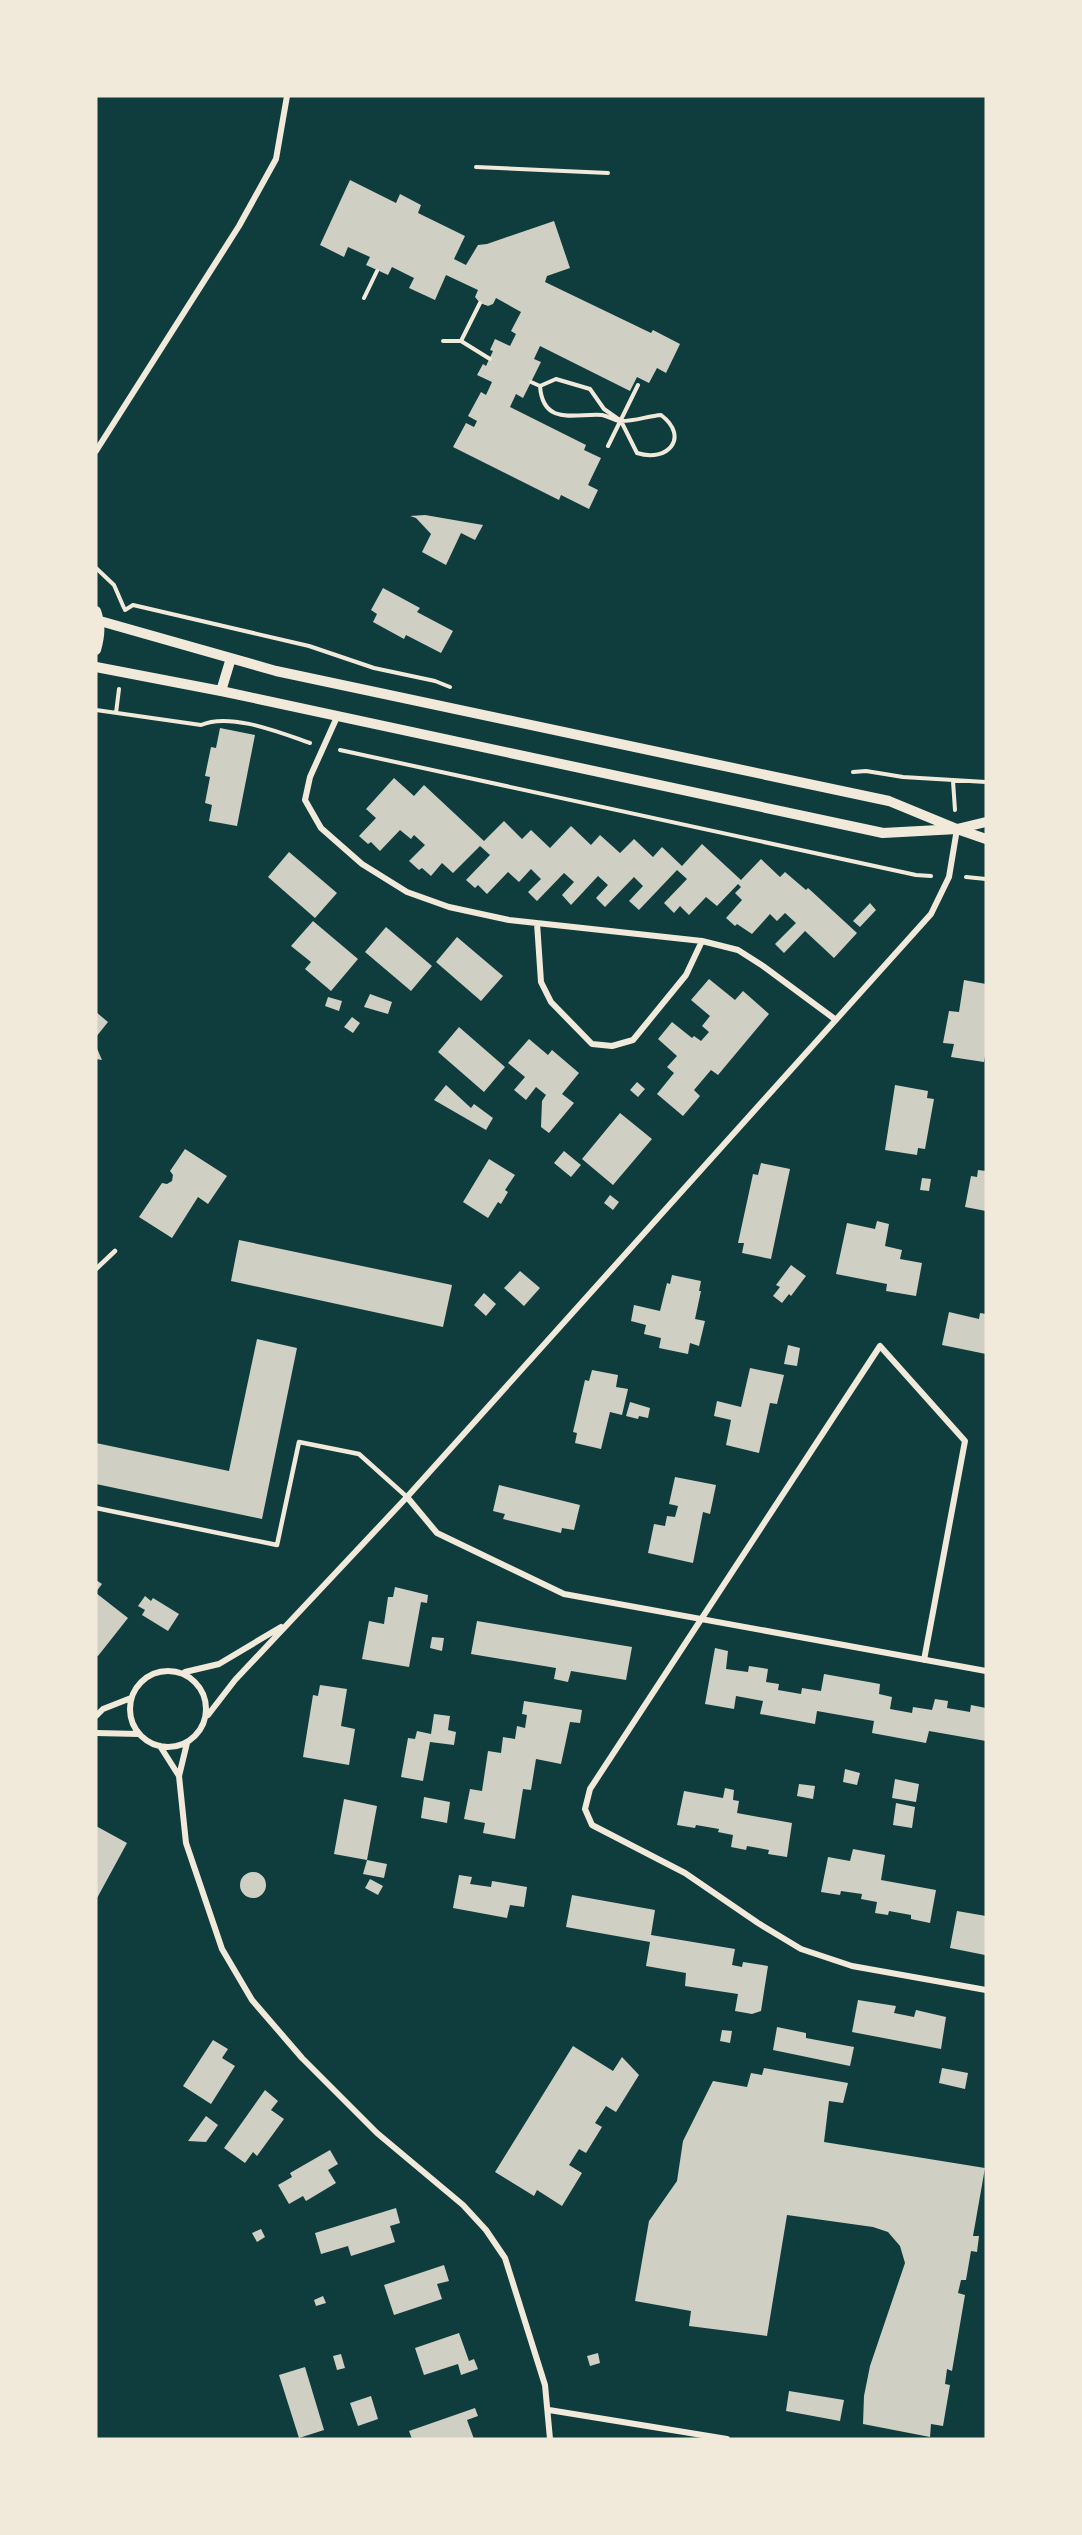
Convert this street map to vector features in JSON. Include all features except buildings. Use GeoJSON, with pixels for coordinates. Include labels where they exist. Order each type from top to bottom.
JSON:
{"type":"FeatureCollection","features":[{"type":"Feature","properties":{"kind":"street"},"geometry":{"type":"LineString","coordinates":[[96,451],[239,226],[276,159],[287,96]]}},
{"type":"Feature","properties":{"kind":"street"},"geometry":{"type":"LineString","coordinates":[[96,650],[100,637],[98,616],[276,671],[364,692],[889,801],[957,829],[986,838]]}},
{"type":"Feature","properties":{"kind":"street"},"geometry":{"type":"LineString","coordinates":[[221,691],[231,658]]}},
{"type":"Feature","properties":{"kind":"street"},"geometry":{"type":"LineString","coordinates":[[96,667],[221,691],[883,832],[957,829],[986,822]]}},
{"type":"Feature","properties":{"kind":"street"},"geometry":{"type":"LineString","coordinates":[[337,717],[310,777],[305,800],[321,828],[362,864],[407,892],[449,907],[509,920],[702,941],[738,950],[836,1020]]}},
{"type":"Feature","properties":{"kind":"street"},"geometry":{"type":"LineString","coordinates":[[287,1624],[219,1664],[184,1672],[162,1670],[141,1680],[131,1698],[130,1717],[139,1734],[152,1744],[174,1748],[193,1740],[208,1715],[235,1680],[407,1497],[931,914],[949,877],[957,829]]}},
{"type":"Feature","properties":{"kind":"street"},"geometry":{"type":"LineString","coordinates":[[537,923],[541,982],[551,1002],[592,1044],[612,1046],[633,1040],[686,975],[702,941]]}},
{"type":"Feature","properties":{"kind":"street"},"geometry":{"type":"LineString","coordinates":[[924,1660],[965,1441],[880,1346],[699,1619],[590,1789],[585,1809],[592,1825],[685,1873],[758,1923],[801,1949],[852,1966],[986,1990]]}},
{"type":"Feature","properties":{"kind":"street"},"geometry":{"type":"LineString","coordinates":[[407,1497],[437,1533],[564,1594],[986,1671]]}},
{"type":"Feature","properties":{"kind":"street"},"geometry":{"type":"LineString","coordinates":[[184,1672],[202,1686],[208,1715]]}},
{"type":"Feature","properties":{"kind":"street"},"geometry":{"type":"LineString","coordinates":[[96,1716],[103,1709],[131,1698]]}},
{"type":"Feature","properties":{"kind":"street"},"geometry":{"type":"LineString","coordinates":[[96,1733],[139,1734]]}},
{"type":"Feature","properties":{"kind":"street"},"geometry":{"type":"LineString","coordinates":[[187,1743],[178,1776],[186,1843],[222,1949],[252,2000],[302,2058],[377,2133],[463,2205],[486,2230],[505,2258],[543,2375],[549,2410],[550,2439]]}},
{"type":"Feature","properties":{"kind":"street"},"geometry":{"type":"LineString","coordinates":[[160,1746],[178,1776]]}},
{"type":"Feature","properties":{"kind":"street"},"geometry":{"type":"LineString","coordinates":[[549,2410],[727,2439]]}},
{"type":"Feature","properties":{"kind":"lane"},"geometry":{"type":"LineString","coordinates":[[96,1269],[115,1251]]}},
{"type":"Feature","properties":{"kind":"lane"},"geometry":{"type":"LineString","coordinates":[[96,1508],[277,1545],[299,1442],[358,1454],[407,1497]]}},
{"type":"Feature","properties":{"kind":"path"},"geometry":{"type":"LineString","coordinates":[[476,167],[608,173]]}},
{"type":"Feature","properties":{"kind":"path"},"geometry":{"type":"LineString","coordinates":[[363,298],[377,271]]}},
{"type":"Feature","properties":{"kind":"path"},"geometry":{"type":"LineString","coordinates":[[461,341],[480,303]]}},
{"type":"Feature","properties":{"kind":"path"},"geometry":{"type":"LineString","coordinates":[[443,342],[461,341],[490,359]]}},
{"type":"Feature","properties":{"kind":"path"},"geometry":{"type":"LineString","coordinates":[[531,382],[540,386],[556,379],[590,389],[604,409],[621,421],[637,453],[648,457],[660,455],[670,449],[674,440],[673,428],[661,415],[621,421],[602,415],[568,417],[560,414],[544,404],[540,386]]}},
{"type":"Feature","properties":{"kind":"path"},"geometry":{"type":"LineString","coordinates":[[608,446],[638,385]]}},
{"type":"Feature","properties":{"kind":"path"},"geometry":{"type":"LineString","coordinates":[[125,610],[133,605],[309,646],[374,668],[435,681],[458,691]]}},
{"type":"Feature","properties":{"kind":"path"},"geometry":{"type":"LineString","coordinates":[[96,710],[201,725],[211,721],[226,721],[275,730],[324,746],[916,875],[986,879]]}},
{"type":"Feature","properties":{"kind":"path"},"geometry":{"type":"LineString","coordinates":[[844,773],[866,771],[903,777],[986,782]]}},
{"type":"Feature","properties":{"kind":"path"},"geometry":{"type":"LineString","coordinates":[[953,781],[957,829]]}}]}
